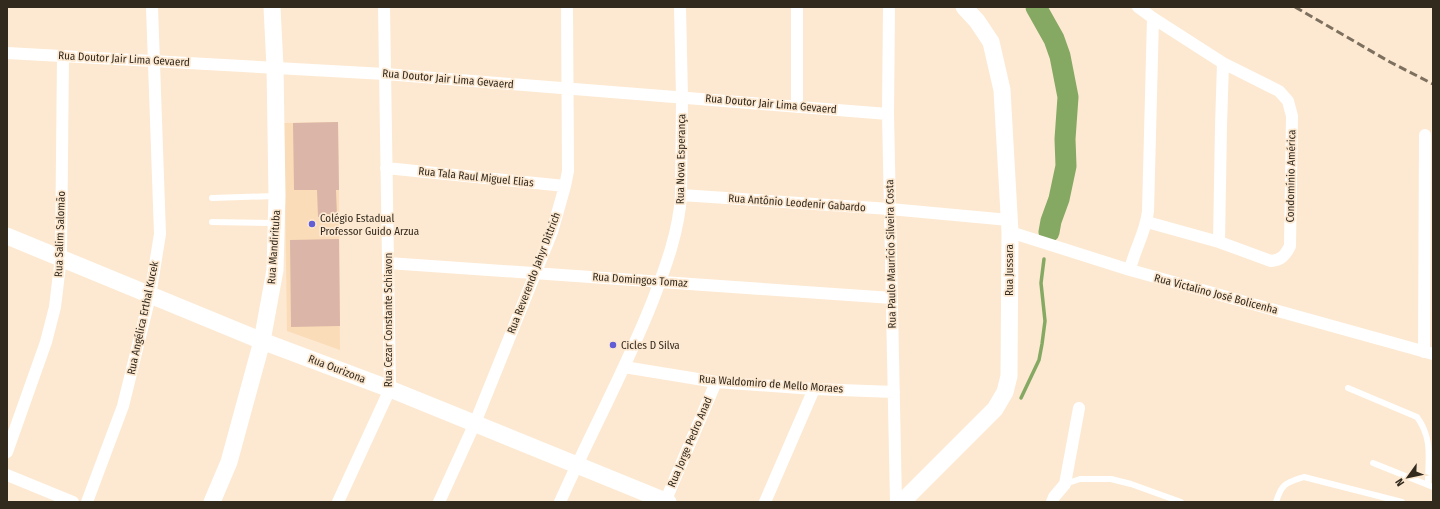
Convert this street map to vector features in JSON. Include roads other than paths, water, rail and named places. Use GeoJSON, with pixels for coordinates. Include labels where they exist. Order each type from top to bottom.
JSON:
{"type":"FeatureCollection","features":[{"type":"Feature","properties":{"kind":"street","name":"Rua Angélica Erthal Kucek"},"geometry":{"type":"LineString","coordinates":[[87,502],[122,406],[150,296],[160,234],[152,7]]}},
{"type":"Feature","properties":{"kind":"street","name":"Rua Mandirituba"},"geometry":{"type":"LineString","coordinates":[[212,502],[229,462],[262,341],[274,270],[277,196],[275,67],[272,7]]}},
{"type":"Feature","properties":{"kind":"street","name":"Rua Cezar Constante Schiavon"},"geometry":{"type":"LineString","coordinates":[[338,502],[390,389],[384,7]]}},
{"type":"Feature","properties":{"kind":"street","name":"Rua Reverendo Jahyr Dittrich"},"geometry":{"type":"LineString","coordinates":[[439,502],[475,423],[552,232],[565,186],[568,171],[567,7]]}},
{"type":"Feature","properties":{"kind":"street","name":"Rua Nova Esperança"},"geometry":{"type":"LineString","coordinates":[[560,502],[639,336],[669,260],[680,208],[681,195],[682,97],[680,7]]}},
{"type":"Feature","properties":{"kind":"street"},"geometry":{"type":"LineString","coordinates":[[796,7],[797,107]]}},
{"type":"Feature","properties":{"kind":"street","name":"Rua Paulo Maurício Silveira Costa"},"geometry":{"type":"LineString","coordinates":[[889,7],[888,114],[896,502]]}},
{"type":"Feature","properties":{"kind":"street","name":"Rua Jussara"},"geometry":{"type":"LineString","coordinates":[[902,502],[995,409],[1005,392],[1009,376],[1009,226],[1002,90],[991,42],[977,21],[964,7]]}},
{"type":"Feature","properties":{"kind":"street","name":"Condomínio América"},"geometry":{"type":"LineString","coordinates":[[1138,7],[1223,64],[1279,91],[1288,101],[1292,116],[1290,246],[1286,254],[1279,260],[1271,261],[1219,242],[1147,222]]}},
{"type":"Feature","properties":{"kind":"street"},"geometry":{"type":"LineString","coordinates":[[1130,270],[1133,256],[1147,222],[1153,18]]}},
{"type":"Feature","properties":{"kind":"street","name":"Rua Doutor Jair Lima Gevaerd"},"geometry":{"type":"LineString","coordinates":[[7,53],[385,74],[888,114]]}},
{"type":"Feature","properties":{"kind":"street","name":"Rua Salim Salomão"},"geometry":{"type":"LineString","coordinates":[[7,452],[46,342],[55,307],[61,257],[62,56]]}},
{"type":"Feature","properties":{"kind":"street"},"geometry":{"type":"LineString","coordinates":[[1219,242],[1223,64]]}},
{"type":"Feature","properties":{"kind":"street"},"geometry":{"type":"LineString","coordinates":[[1425,136],[1429,353]]}},
{"type":"Feature","properties":{"kind":"street","name":"Rua Tala Raul Miguel Elias"},"geometry":{"type":"LineString","coordinates":[[386,168],[565,186]]}},
{"type":"Feature","properties":{"kind":"street","name":"Rua Antônio Leodenir Gabardo"},"geometry":{"type":"LineString","coordinates":[[681,195],[890,209],[1009,226]]}},
{"type":"Feature","properties":{"kind":"street","name":"Rua Victalino José Bolicenha"},"geometry":{"type":"LineString","coordinates":[[1009,226],[1130,270],[1429,353]]}},
{"type":"Feature","properties":{"kind":"street","name":"Rua Ourizona"},"geometry":{"type":"LineString","coordinates":[[7,236],[61,257],[150,296],[262,341],[390,389],[577,464],[666,502]]}},
{"type":"Feature","properties":{"kind":"street","name":"Rua Domingos Tomaz"},"geometry":{"type":"LineString","coordinates":[[388,263],[892,298]]}},
{"type":"Feature","properties":{"kind":"street","name":"Rua Waldomiro de Mello Moraes"},"geometry":{"type":"LineString","coordinates":[[624,367],[716,382],[814,389],[894,392]]}},
{"type":"Feature","properties":{"kind":"street","name":"Rua Jorge Pedro Anad"},"geometry":{"type":"LineString","coordinates":[[666,502],[716,382]]}},
{"type":"Feature","properties":{"kind":"street"},"geometry":{"type":"LineString","coordinates":[[765,502],[814,389]]}},
{"type":"Feature","properties":{"kind":"street"},"geometry":{"type":"LineString","coordinates":[[1052,502],[1054,497],[1065,484],[1079,408]]}},
{"type":"Feature","properties":{"kind":"street"},"geometry":{"type":"LineString","coordinates":[[7,475],[73,502]]}},
{"type":"Feature","properties":{"kind":"lane"},"geometry":{"type":"LineString","coordinates":[[212,198],[277,196]]}},
{"type":"Feature","properties":{"kind":"lane"},"geometry":{"type":"LineString","coordinates":[[212,222],[277,223]]}},
{"type":"Feature","properties":{"kind":"lane"},"geometry":{"type":"LineString","coordinates":[[1348,388],[1417,417],[1423,426],[1428,441],[1430,485],[1373,463]]}},
{"type":"Feature","properties":{"kind":"lane"},"geometry":{"type":"LineString","coordinates":[[1276,502],[1280,490],[1289,482],[1304,476],[1402,502]]}},
{"type":"Feature","properties":{"kind":"lane"},"geometry":{"type":"LineString","coordinates":[[1065,484],[1080,478],[1111,479],[1131,484],[1181,502]]}},
{"type":"Feature","properties":{"kind":"waterway"},"geometry":{"type":"LineString","coordinates":[[1036,7],[1054,39],[1060,56],[1068,97],[1065,139],[1066,166],[1059,199],[1051,221],[1049,232]]}},
{"type":"Feature","properties":{"kind":"waterway"},"geometry":{"type":"LineString","coordinates":[[1021,398],[1039,360],[1042,344],[1045,321],[1041,283],[1044,259]]}},
{"type":"Feature","properties":{"kind":"railway"},"geometry":{"type":"LineString","coordinates":[[1295,7],[1390,62],[1433,84]]}},
{"type":"Feature","properties":{"kind":"place","name":"Colégio Estadual Professor Guido Arzua"},"geometry":{"type":"Point","coordinates":[312,224]}},
{"type":"Feature","properties":{"kind":"place","name":"Cicles D Silva"},"geometry":{"type":"Point","coordinates":[613,345]}}]}
